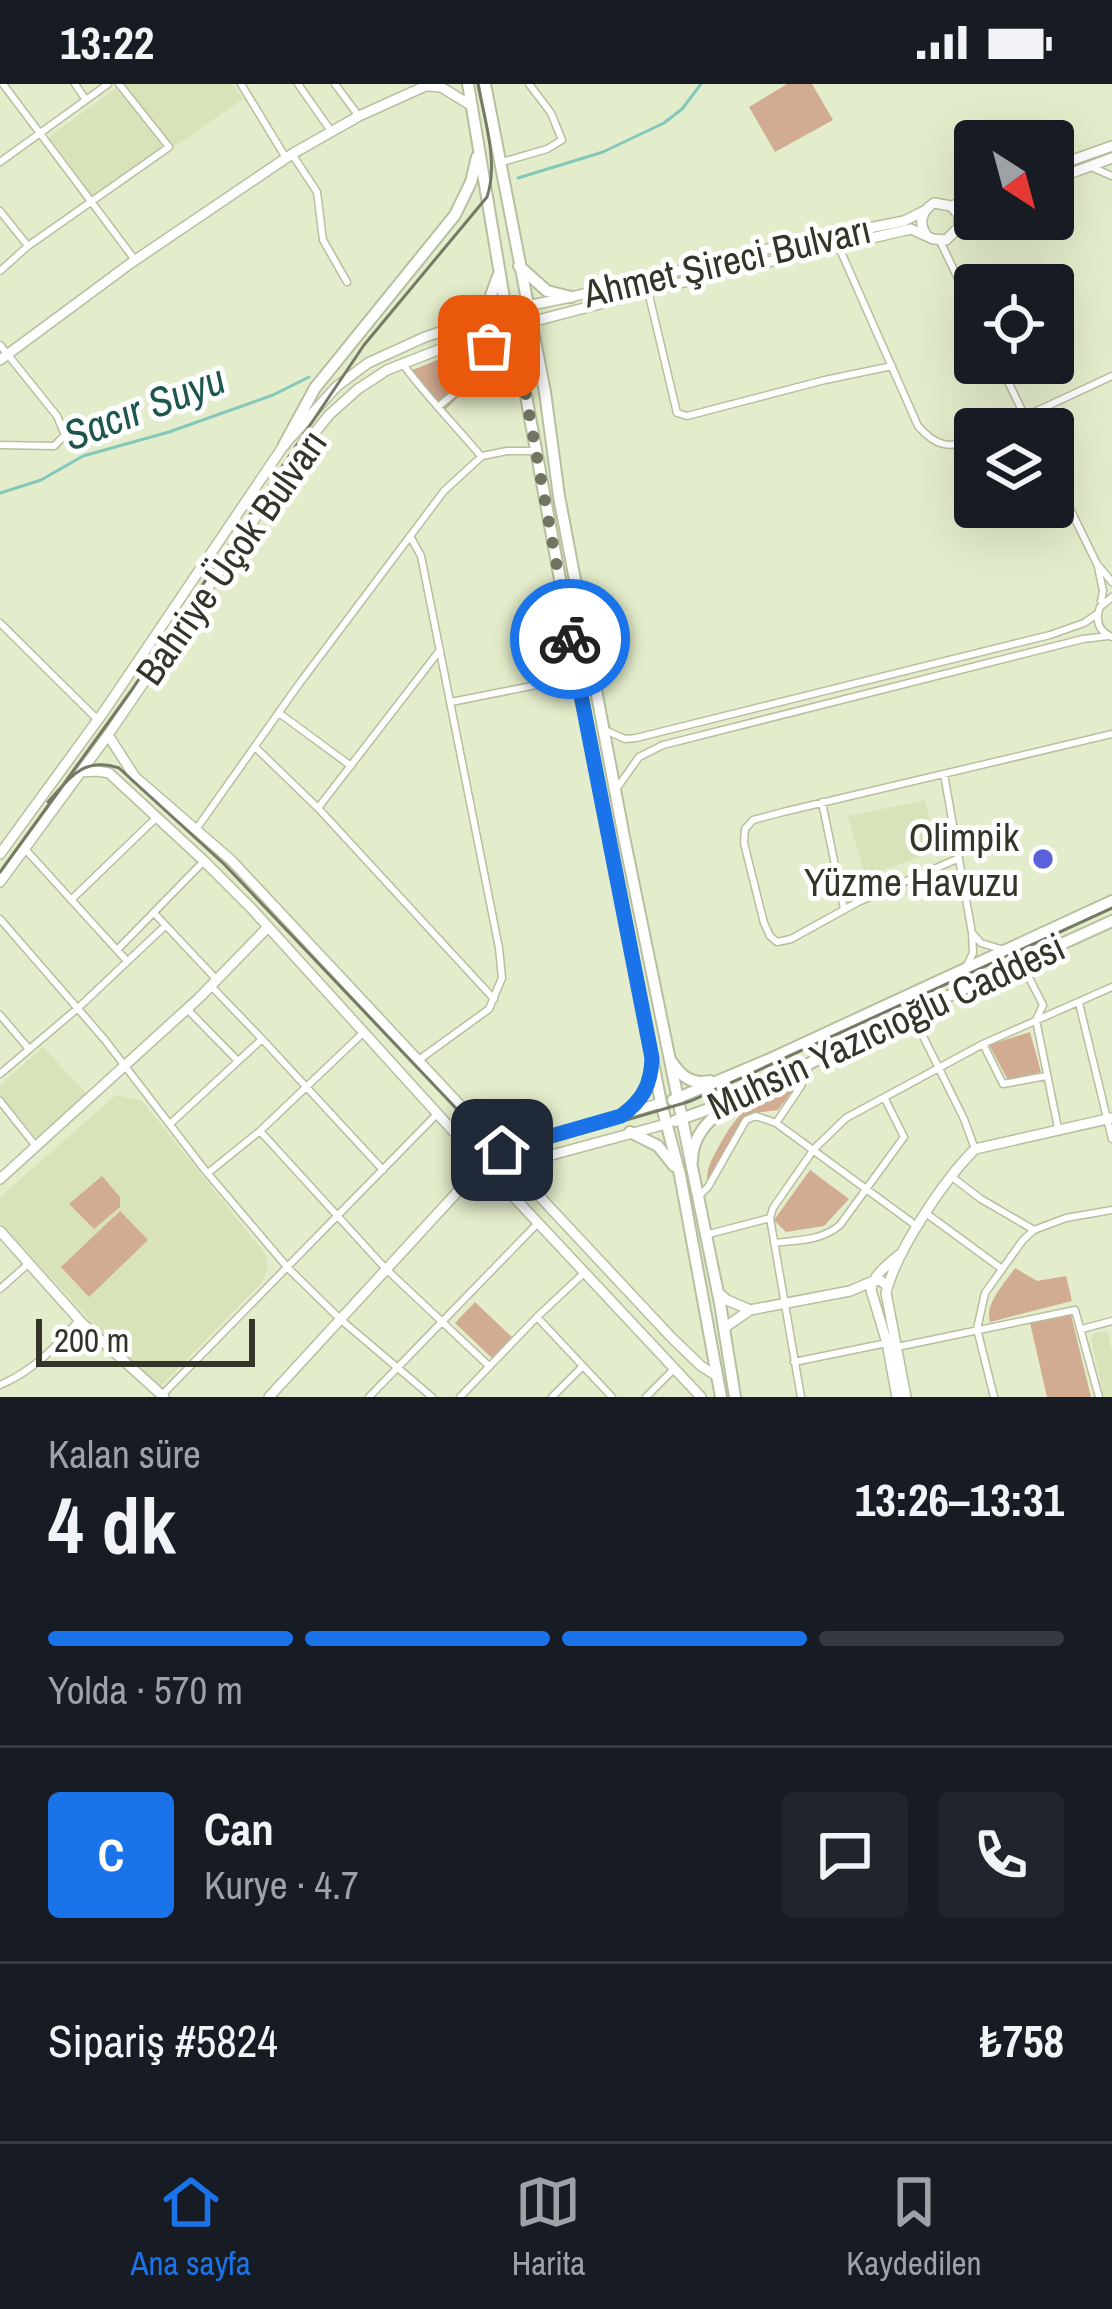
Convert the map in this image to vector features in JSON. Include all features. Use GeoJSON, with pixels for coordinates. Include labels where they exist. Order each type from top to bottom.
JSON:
{"type":"FeatureCollection","features":[{"type":"Feature","properties":{"kind":"main road"},"geometry":{"type":"LineString","coordinates":[[468,84],[506,310],[661,1103],[697,1198],[735,1397]]}},
{"type":"Feature","properties":{"kind":"main road"},"geometry":{"type":"LineString","coordinates":[[488,88],[559,496],[680,1119],[721,1397]]}},
{"type":"Feature","properties":{"kind":"main road"},"geometry":{"type":"LineString","coordinates":[[284,446],[315,388],[455,214],[471,182],[479,148]]}},
{"type":"Feature","properties":{"kind":"main road"},"geometry":{"type":"LineString","coordinates":[[519,266],[548,291],[571,297]]}},
{"type":"Feature","properties":{"kind":"main road"},"geometry":{"type":"LineString","coordinates":[[469,322],[493,296],[500,267]]}},
{"type":"Feature","properties":{"kind":"main road"},"geometry":{"type":"LineString","coordinates":[[466,338],[503,354],[521,369]]}},
{"type":"Feature","properties":{"kind":"main road","name":"Muhsin Yazıcıoğlu Caddesi"},"geometry":{"type":"LineString","coordinates":[[661,1103],[1112,901]]}},
{"type":"Feature","properties":{"kind":"main road","name":"Muhsin Yazıcıoğlu Caddesi"},"geometry":{"type":"LineString","coordinates":[[666,1124],[734,1100],[1112,921]]}},
{"type":"Feature","properties":{"kind":"main road"},"geometry":{"type":"LineString","coordinates":[[668,1057],[678,1072],[695,1082],[730,1076]]}},
{"type":"Feature","properties":{"kind":"main road"},"geometry":{"type":"LineString","coordinates":[[621,1116],[644,1094],[652,1058]]}},
{"type":"Feature","properties":{"kind":"main road"},"geometry":{"type":"LineString","coordinates":[[686,1176],[698,1136],[734,1100]]}},
{"type":"Feature","properties":{"kind":"main road"},"geometry":{"type":"LineString","coordinates":[[630,1132],[658,1146],[686,1176]]}},
{"type":"Feature","properties":{"kind":"street"},"geometry":{"type":"LineString","coordinates":[[3,84],[135,260]]}},
{"type":"Feature","properties":{"kind":"street"},"geometry":{"type":"LineString","coordinates":[[75,84],[86,100]]}},
{"type":"Feature","properties":{"kind":"street"},"geometry":{"type":"LineString","coordinates":[[0,162],[108,84]]}},
{"type":"Feature","properties":{"kind":"street"},"geometry":{"type":"LineString","coordinates":[[0,271],[169,147],[119,84]]}},
{"type":"Feature","properties":{"kind":"street"},"geometry":{"type":"LineString","coordinates":[[241,84],[317,192],[323,240],[347,282]]}},
{"type":"Feature","properties":{"kind":"street"},"geometry":{"type":"LineString","coordinates":[[298,84],[331,131]]}},
{"type":"Feature","properties":{"kind":"street"},"geometry":{"type":"LineString","coordinates":[[335,84],[359,116]]}},
{"type":"Feature","properties":{"kind":"street"},"geometry":{"type":"LineString","coordinates":[[499,164],[562,140],[551,113],[529,84]]}},
{"type":"Feature","properties":{"kind":"street"},"geometry":{"type":"LineString","coordinates":[[0,445],[54,446],[65,435],[57,416],[2,353],[289,156],[359,116],[413,88],[429,85],[473,107]]}},
{"type":"Feature","properties":{"kind":"street"},"geometry":{"type":"LineString","coordinates":[[1074,160],[1112,146]]}},
{"type":"Feature","properties":{"kind":"street"},"geometry":{"type":"LineString","coordinates":[[1074,172],[1112,158]]}},
{"type":"Feature","properties":{"kind":"street"},"geometry":{"type":"LineString","coordinates":[[1088,166],[1112,176]]}},
{"type":"Feature","properties":{"kind":"street"},"geometry":{"type":"LineString","coordinates":[[954,209],[934,203],[924,212],[922,224],[927,236],[940,241],[954,234]]}},
{"type":"Feature","properties":{"kind":"street"},"geometry":{"type":"LineString","coordinates":[[0,211],[28,246]]}},
{"type":"Feature","properties":{"kind":"street","name":"Ahmet Şireci Bulvarı"},"geometry":{"type":"LineString","coordinates":[[528,305],[904,221],[924,212]]}},
{"type":"Feature","properties":{"kind":"street","name":"Bahriye Üçok Bulvarı"},"geometry":{"type":"LineString","coordinates":[[0,882],[108,735],[283,476],[329,415],[358,388],[402,363],[466,338],[838,245],[911,229],[927,236]]}},
{"type":"Feature","properties":{"kind":"street"},"geometry":{"type":"LineString","coordinates":[[940,241],[954,270]]}},
{"type":"Feature","properties":{"kind":"street"},"geometry":{"type":"LineString","coordinates":[[838,245],[918,426],[933,440],[954,446]]}},
{"type":"Feature","properties":{"kind":"street"},"geometry":{"type":"LineString","coordinates":[[648,291],[677,413],[687,416],[892,366]]}},
{"type":"Feature","properties":{"kind":"street","name":"Bahriye Üçok Bulvarı"},"geometry":{"type":"LineString","coordinates":[[0,854],[98,721],[284,446],[336,387],[395,349],[528,305]]}},
{"type":"Feature","properties":{"kind":"street"},"geometry":{"type":"LineString","coordinates":[[440,406],[503,354]]}},
{"type":"Feature","properties":{"kind":"street"},"geometry":{"type":"LineString","coordinates":[[402,363],[482,456]]}},
{"type":"Feature","properties":{"kind":"street"},"geometry":{"type":"LineString","coordinates":[[1046,408],[1112,376]]}},
{"type":"Feature","properties":{"kind":"street"},"geometry":{"type":"LineString","coordinates":[[197,828],[444,491],[482,456],[536,451]]}},
{"type":"Feature","properties":{"kind":"street"},"geometry":{"type":"LineString","coordinates":[[1074,517],[1097,564],[1102,592],[1099,626],[1111,637]]}},
{"type":"Feature","properties":{"kind":"street"},"geometry":{"type":"LineString","coordinates":[[410,536],[421,556],[500,948],[502,978],[489,1009],[420,1059]]}},
{"type":"Feature","properties":{"kind":"street"},"geometry":{"type":"LineString","coordinates":[[1097,564],[1112,579]]}},
{"type":"Feature","properties":{"kind":"street"},"geometry":{"type":"LineString","coordinates":[[603,729],[625,739],[650,734],[1065,631],[1084,623],[1112,597]]}},
{"type":"Feature","properties":{"kind":"street"},"geometry":{"type":"LineString","coordinates":[[0,623],[98,721]]}},
{"type":"Feature","properties":{"kind":"street"},"geometry":{"type":"LineString","coordinates":[[1065,631],[1071,636],[1069,643]]}},
{"type":"Feature","properties":{"kind":"street"},"geometry":{"type":"LineString","coordinates":[[615,791],[638,757],[654,748],[1069,643],[1111,637]]}},
{"type":"Feature","properties":{"kind":"street"},"geometry":{"type":"LineString","coordinates":[[318,808],[440,650]]}},
{"type":"Feature","properties":{"kind":"street"},"geometry":{"type":"LineString","coordinates":[[451,702],[578,677]]}},
{"type":"Feature","properties":{"kind":"street"},"geometry":{"type":"LineString","coordinates":[[279,713],[351,766]]}},
{"type":"Feature","properties":{"kind":"street"},"geometry":{"type":"LineString","coordinates":[[650,734],[654,748]]}},
{"type":"Feature","properties":{"kind":"street"},"geometry":{"type":"LineString","coordinates":[[957,859],[844,909],[791,940],[777,942],[764,923],[744,843],[745,829],[753,820],[822,802],[1112,734]]}},
{"type":"Feature","properties":{"kind":"street"},"geometry":{"type":"LineString","coordinates":[[108,735],[135,777],[231,860],[420,1059],[670,1337],[717,1376]]}},
{"type":"Feature","properties":{"kind":"street"},"geometry":{"type":"LineString","coordinates":[[255,747],[318,808],[494,999]]}},
{"type":"Feature","properties":{"kind":"street"},"geometry":{"type":"LineString","coordinates":[[81,772],[109,773],[204,861],[701,1397]]}},
{"type":"Feature","properties":{"kind":"street"},"geometry":{"type":"LineString","coordinates":[[944,774],[974,953],[962,971]]}},
{"type":"Feature","properties":{"kind":"street"},"geometry":{"type":"LineString","coordinates":[[822,802],[844,909]]}},
{"type":"Feature","properties":{"kind":"street"},"geometry":{"type":"LineString","coordinates":[[71,900],[157,817]]}},
{"type":"Feature","properties":{"kind":"street"},"geometry":{"type":"LineString","coordinates":[[25,849],[127,962]]}},
{"type":"Feature","properties":{"kind":"street"},"geometry":{"type":"LineString","coordinates":[[117,950],[204,861]]}},
{"type":"Feature","properties":{"kind":"street"},"geometry":{"type":"LineString","coordinates":[[154,913],[383,1170]]}},
{"type":"Feature","properties":{"kind":"street"},"geometry":{"type":"LineString","coordinates":[[0,919],[288,1268],[432,1397]]}},
{"type":"Feature","properties":{"kind":"street"},"geometry":{"type":"LineString","coordinates":[[0,1074],[165,926]]}},
{"type":"Feature","properties":{"kind":"street"},"geometry":{"type":"LineString","coordinates":[[0,1180],[188,1009],[268,927]]}},
{"type":"Feature","properties":{"kind":"street"},"geometry":{"type":"LineString","coordinates":[[972,933],[991,948],[1007,950]]}},
{"type":"Feature","properties":{"kind":"street"},"geometry":{"type":"LineString","coordinates":[[1022,962],[1043,1005],[1036,1020],[1058,1129]]}},
{"type":"Feature","properties":{"kind":"street"},"geometry":{"type":"LineString","coordinates":[[801,1397],[770,1218],[814,1149],[846,1118],[938,1066],[1112,987]]}},
{"type":"Feature","properties":{"kind":"street"},"geometry":{"type":"LineString","coordinates":[[1078,1004],[1112,1139]]}},
{"type":"Feature","properties":{"kind":"street"},"geometry":{"type":"LineString","coordinates":[[188,1009],[238,1061]]}},
{"type":"Feature","properties":{"kind":"street"},"geometry":{"type":"LineString","coordinates":[[911,1014],[975,1149]]}},
{"type":"Feature","properties":{"kind":"street"},"geometry":{"type":"LineString","coordinates":[[0,1015],[29,1049]]}},
{"type":"Feature","properties":{"kind":"street"},"geometry":{"type":"LineString","coordinates":[[208,1173],[260,1131],[364,1031]]}},
{"type":"Feature","properties":{"kind":"street"},"geometry":{"type":"LineString","coordinates":[[170,1124],[262,1039]]}},
{"type":"Feature","properties":{"kind":"street"},"geometry":{"type":"LineString","coordinates":[[982,1044],[1003,1084],[1046,1076]]}},
{"type":"Feature","properties":{"kind":"street"},"geometry":{"type":"LineString","coordinates":[[776,1123],[810,1063]]}},
{"type":"Feature","properties":{"kind":"street"},"geometry":{"type":"LineString","coordinates":[[774,1243],[830,1234],[866,1191],[904,1137],[885,1099]]}},
{"type":"Feature","properties":{"kind":"street"},"geometry":{"type":"LineString","coordinates":[[0,1101],[37,1147]]}},
{"type":"Feature","properties":{"kind":"street","name":"Muhsin Yazıcıoğlu Caddesi"},"geometry":{"type":"LineString","coordinates":[[483,1164],[502,1150],[661,1103]]}},
{"type":"Feature","properties":{"kind":"street"},"geometry":{"type":"LineString","coordinates":[[0,1231],[79,1320],[162,1396],[438,1112]]}},
{"type":"Feature","properties":{"kind":"street"},"geometry":{"type":"LineString","coordinates":[[697,1198],[746,1120],[756,1116],[776,1123],[814,1149],[918,1227]]}},
{"type":"Feature","properties":{"kind":"street"},"geometry":{"type":"LineString","coordinates":[[891,1345],[872,1295],[874,1280],[902,1251],[975,1149],[1110,1118]]}},
{"type":"Feature","properties":{"kind":"street","name":"Muhsin Yazıcıoğlu Caddesi"},"geometry":{"type":"LineString","coordinates":[[483,1164],[512,1166],[666,1124]]}},
{"type":"Feature","properties":{"kind":"street"},"geometry":{"type":"LineString","coordinates":[[260,1131],[385,1268],[489,1366]]}},
{"type":"Feature","properties":{"kind":"street"},"geometry":{"type":"LineString","coordinates":[[268,1397],[483,1164]]}},
{"type":"Feature","properties":{"kind":"street"},"geometry":{"type":"LineString","coordinates":[[952,1177],[1034,1230]]}},
{"type":"Feature","properties":{"kind":"street"},"geometry":{"type":"LineString","coordinates":[[994,1397],[977,1329],[985,1293],[1034,1230],[1066,1218],[1112,1210]]}},
{"type":"Feature","properties":{"kind":"street"},"geometry":{"type":"LineString","coordinates":[[927,1214],[1002,1269]]}},
{"type":"Feature","properties":{"kind":"street"},"geometry":{"type":"LineString","coordinates":[[705,1235],[770,1218]]}},
{"type":"Feature","properties":{"kind":"street"},"geometry":{"type":"LineString","coordinates":[[369,1397],[539,1222]]}},
{"type":"Feature","properties":{"kind":"street"},"geometry":{"type":"LineString","coordinates":[[850,1291],[879,1297],[902,1251]]}},
{"type":"Feature","properties":{"kind":"street"},"geometry":{"type":"LineString","coordinates":[[0,1289],[27,1264]]}},
{"type":"Feature","properties":{"kind":"street"},"geometry":{"type":"LineString","coordinates":[[460,1397],[586,1272]]}},
{"type":"Feature","properties":{"kind":"street"},"geometry":{"type":"LineString","coordinates":[[724,1328],[750,1310],[850,1291],[882,1279],[901,1397]]}},
{"type":"Feature","properties":{"kind":"street"},"geometry":{"type":"LineString","coordinates":[[717,1291],[750,1310]]}},
{"type":"Feature","properties":{"kind":"street"},"geometry":{"type":"LineString","coordinates":[[794,1361],[1075,1310],[1099,1397]]}},
{"type":"Feature","properties":{"kind":"street"},"geometry":{"type":"LineString","coordinates":[[537,1317],[613,1397]]}},
{"type":"Feature","properties":{"kind":"street"},"geometry":{"type":"LineString","coordinates":[[0,1385],[50,1353],[79,1320]]}},
{"type":"Feature","properties":{"kind":"street"},"geometry":{"type":"LineString","coordinates":[[1082,1329],[1112,1321]]}},
{"type":"Feature","properties":{"kind":"street"},"geometry":{"type":"LineString","coordinates":[[552,1397],[582,1366]]}},
{"type":"Feature","properties":{"kind":"street"},"geometry":{"type":"LineString","coordinates":[[646,1397],[674,1369]]}},
{"type":"Feature","properties":{"kind":"shaded area"},"geometry":{"type":"Polygon","coordinates":[[[124,84],[232,84],[243,99],[174,147],[124,84]]]}},
{"type":"Feature","properties":{"kind":"shaded area"},"geometry":{"type":"Polygon","coordinates":[[[787,84],[812,84],[833,120],[775,152],[749,107],[787,84]]]}},
{"type":"Feature","properties":{"kind":"shaded area"},"geometry":{"type":"Polygon","coordinates":[[[116,88],[163,147],[93,196],[49,137],[116,88]]]}},
{"type":"Feature","properties":{"kind":"shaded area"},"geometry":{"type":"Polygon","coordinates":[[[479,352],[498,364],[492,364],[444,411],[408,372],[479,352]]]}},
{"type":"Feature","properties":{"kind":"shaded area"},"geometry":{"type":"Polygon","coordinates":[[[925,800],[937,851],[865,876],[848,816],[925,800]]]}},
{"type":"Feature","properties":{"kind":"shaded area"},"geometry":{"type":"Polygon","coordinates":[[[1030,1032],[1041,1072],[1008,1080],[989,1045],[1030,1032]]]}},
{"type":"Feature","properties":{"kind":"shaded area"},"geometry":{"type":"Polygon","coordinates":[[[43,1047],[87,1094],[39,1141],[0,1095],[0,1085],[43,1047]]]}},
{"type":"Feature","properties":{"kind":"shaded area"},"geometry":{"type":"Polygon","coordinates":[[[800,1081],[778,1110],[747,1117],[707,1185],[711,1161],[735,1121],[761,1100],[800,1081]]]}},
{"type":"Feature","properties":{"kind":"shaded area"},"geometry":{"type":"Polygon","coordinates":[[[116,1095],[142,1101],[266,1255],[268,1268],[263,1281],[160,1387],[0,1222],[0,1197],[116,1095]]]}},
{"type":"Feature","properties":{"kind":"shaded area"},"geometry":{"type":"Polygon","coordinates":[[[810,1170],[849,1199],[824,1226],[786,1232],[774,1220],[810,1170]]]}},
{"type":"Feature","properties":{"kind":"shaded area"},"geometry":{"type":"Polygon","coordinates":[[[102,1176],[120,1197],[120,1207],[94,1229],[69,1204],[102,1176]]]}},
{"type":"Feature","properties":{"kind":"shaded area"},"geometry":{"type":"Polygon","coordinates":[[[120,1211],[148,1240],[89,1297],[61,1267],[120,1211]]]}},
{"type":"Feature","properties":{"kind":"shaded area"},"geometry":{"type":"Polygon","coordinates":[[[1015,1268],[1037,1281],[1066,1276],[1072,1301],[990,1322],[993,1301],[1015,1268]]]}},
{"type":"Feature","properties":{"kind":"shaded area"},"geometry":{"type":"Polygon","coordinates":[[[475,1302],[513,1338],[493,1359],[455,1323],[475,1302]]]}},
{"type":"Feature","properties":{"kind":"shaded area"},"geometry":{"type":"Polygon","coordinates":[[[1071,1315],[1091,1397],[1047,1397],[1030,1323],[1071,1315]]]}},
{"type":"Feature","properties":{"kind":"shaded area"},"geometry":{"type":"Polygon","coordinates":[[[1107,1331],[1112,1397],[1104,1397],[1091,1340],[1094,1333],[1107,1331]]]}},
{"type":"Feature","properties":{"kind":"waterway"},"geometry":{"type":"LineString","coordinates":[[518,178],[603,152],[664,123],[701,84]]}},
{"type":"Feature","properties":{"kind":"waterway","name":"Sacır Suyu"},"geometry":{"type":"LineString","coordinates":[[0,493],[41,480],[83,456],[169,432],[309,377]]}},
{"type":"Feature","properties":{"kind":"tram line"},"geometry":{"type":"LineString","coordinates":[[0,872],[131,691],[364,345],[487,197],[491,155],[478,84]]}},
{"type":"Feature","properties":{"kind":"tram line"},"geometry":{"type":"LineString","coordinates":[[48,802],[87,767],[119,768],[224,864],[489,1143],[502,1150],[521,1151],[691,1101],[1112,908]]}},
{"type":"Feature","properties":{"kind":"way so far"},"geometry":{"type":"LineString","coordinates":[[489,346],[521,369],[570,639]]}},
{"type":"Feature","properties":{"kind":"place","name":"Olimpik Yüzme Havuzu"},"geometry":{"type":"Point","coordinates":[1043,859]}},
{"type":"Feature","properties":{"kind":"route"},"geometry":{"type":"LineString","coordinates":[[502,1150],[621,1116],[637,1105],[652,1074],[570,639]]}}]}
